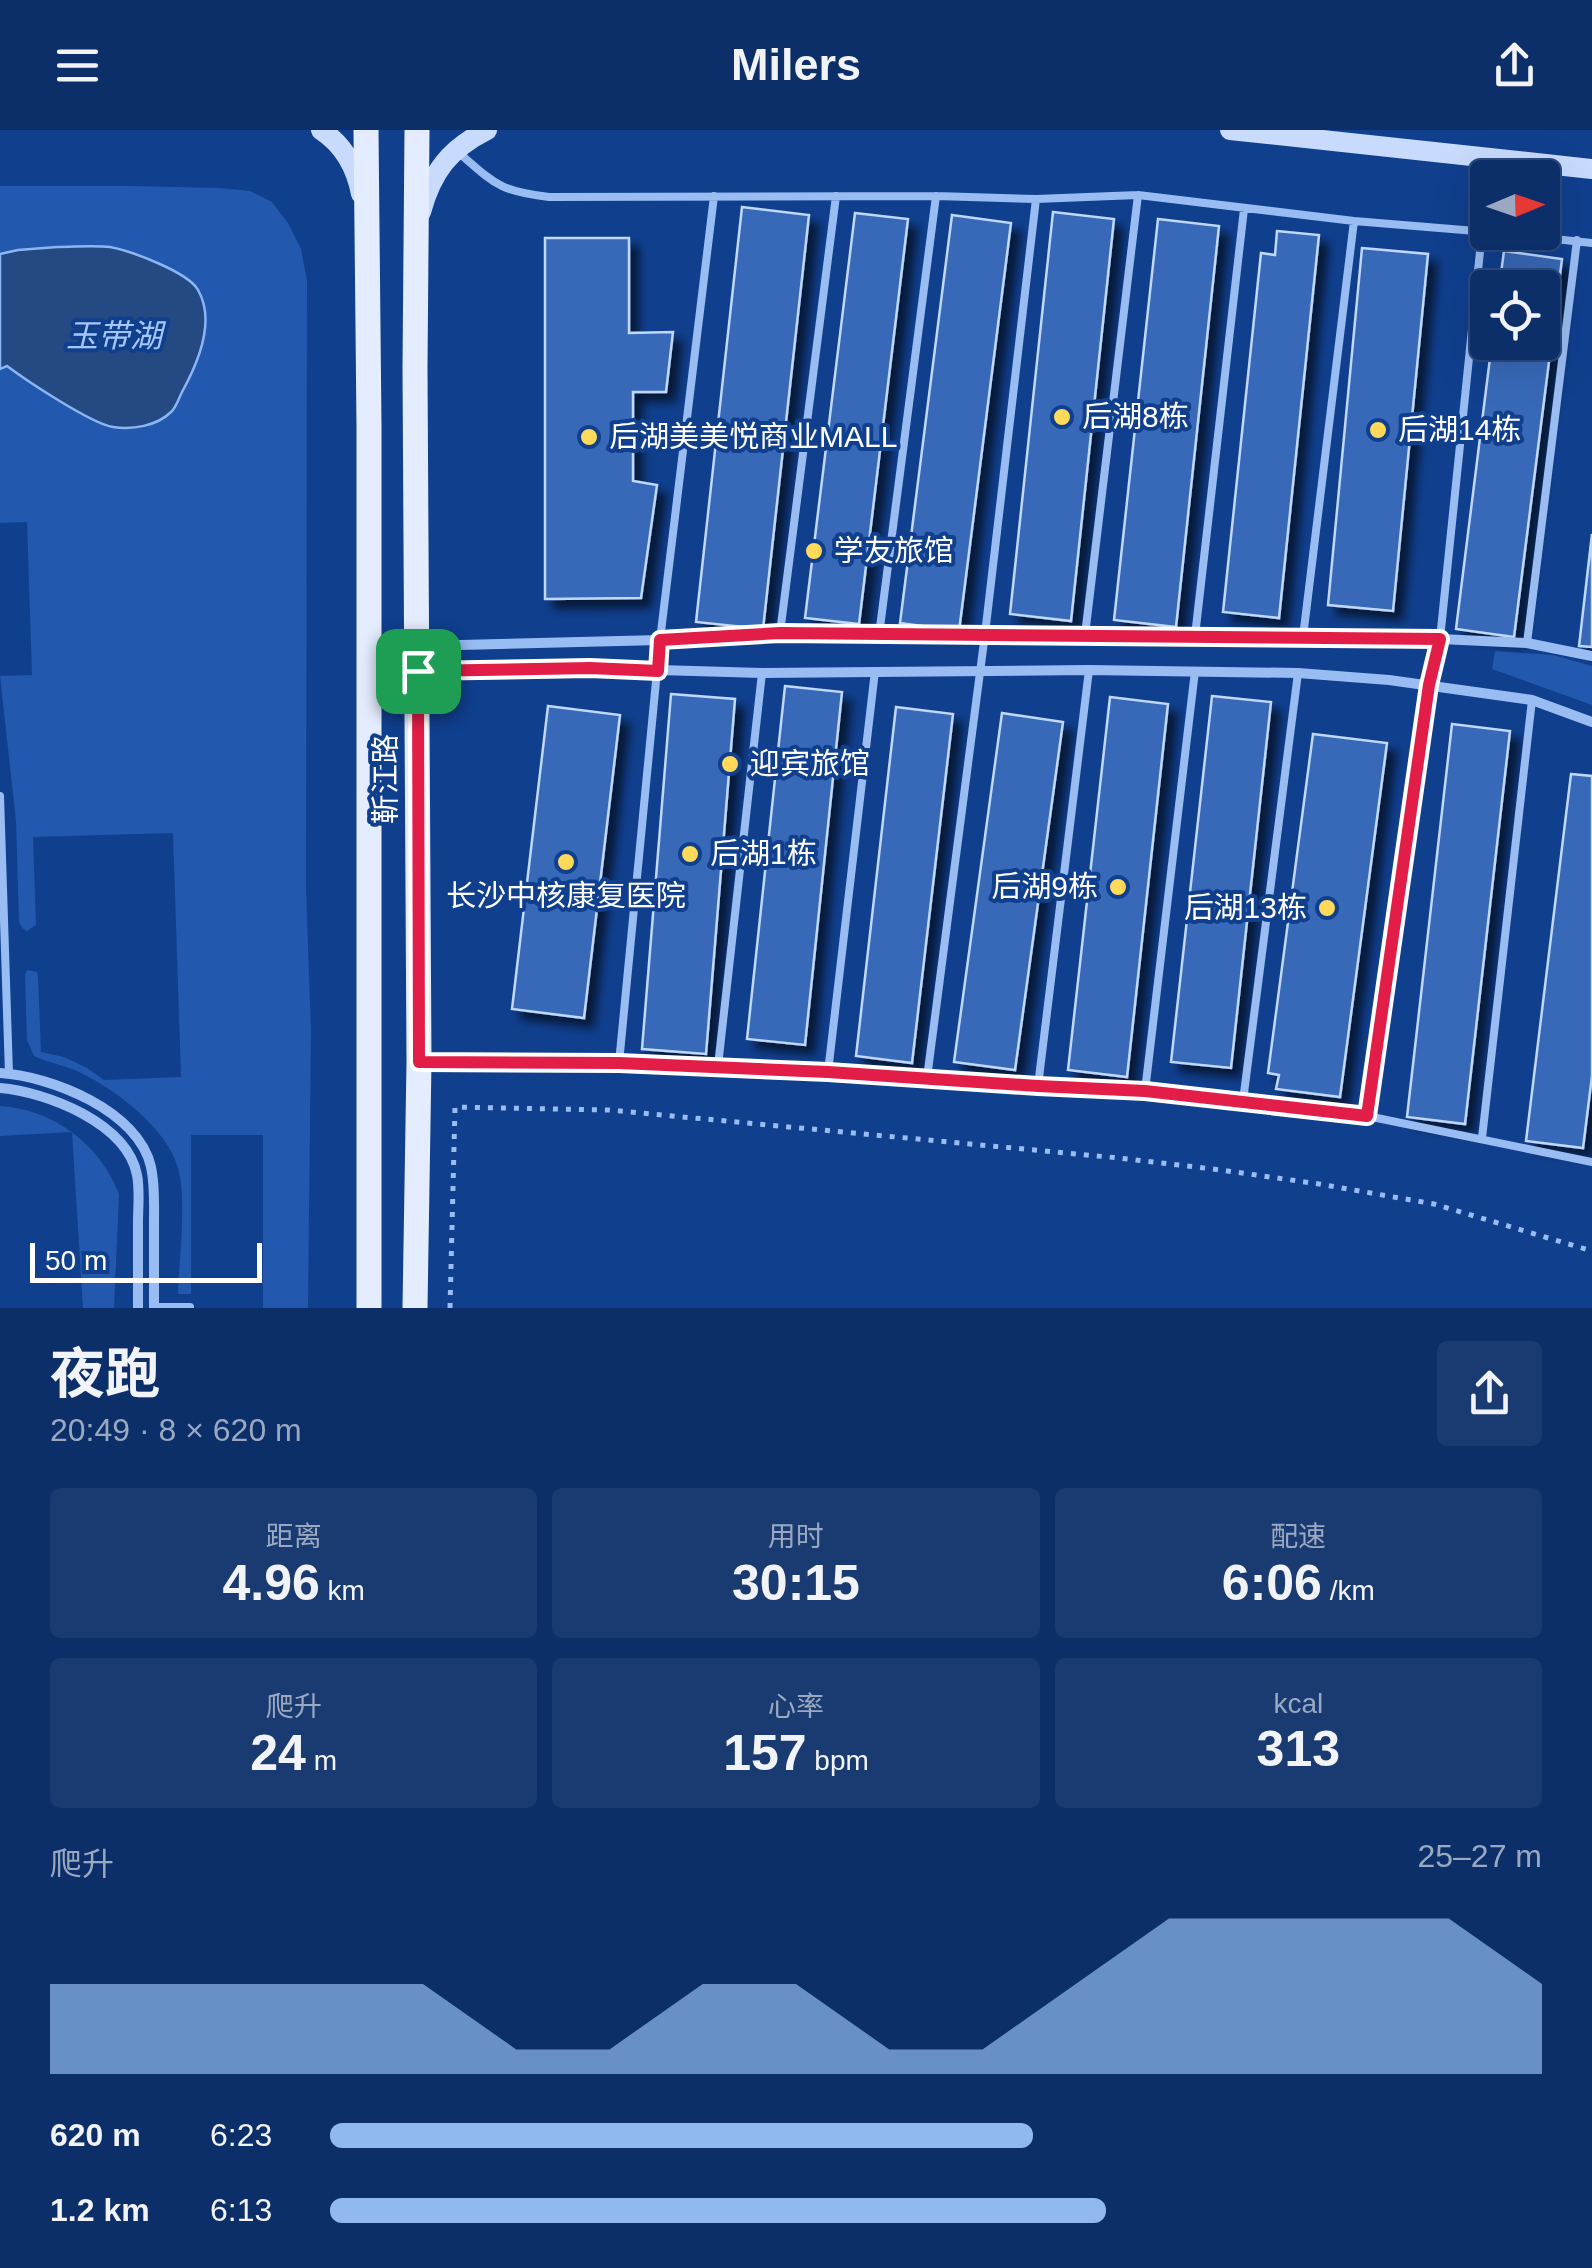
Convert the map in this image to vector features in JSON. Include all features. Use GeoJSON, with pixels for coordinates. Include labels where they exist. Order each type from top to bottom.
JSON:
{"type":"FeatureCollection","features":[{"type":"Feature","properties":{"kind":"main road"},"geometry":{"type":"LineString","coordinates":[[321,130],[348,155],[358,176],[368,246]]}},
{"type":"Feature","properties":{"kind":"main road"},"geometry":{"type":"LineString","coordinates":[[366,130],[368,1308]]}},
{"type":"Feature","properties":{"kind":"main road","name":"靳江路"},"geometry":{"type":"LineString","coordinates":[[415,1308],[419,1062],[417,130]]}},
{"type":"Feature","properties":{"kind":"main road"},"geometry":{"type":"LineString","coordinates":[[416,244],[431,180],[450,155],[487,130]]}},
{"type":"Feature","properties":{"kind":"main road"},"geometry":{"type":"LineString","coordinates":[[1230,130],[1592,169]]}},
{"type":"Feature","properties":{"kind":"street"},"geometry":{"type":"LineString","coordinates":[[418,659],[780,633],[1440,639],[1526,643],[1592,656]]}},
{"type":"Feature","properties":{"kind":"street"},"geometry":{"type":"LineString","coordinates":[[418,659],[658,671],[1089,670],[1298,674],[1429,685],[1532,700],[1592,722]]}},
{"type":"Feature","properties":{"kind":"street"},"geometry":{"type":"LineString","coordinates":[[4,1073],[48,1080],[78,1093],[121,1122],[137,1141],[150,1164],[154,1194],[154,1307]]}},
{"type":"Feature","properties":{"kind":"street"},"geometry":{"type":"LineString","coordinates":[[0,1088],[24,1090],[56,1100],[89,1117],[130,1154],[138,1175],[138,1308]]}},
{"type":"Feature","properties":{"kind":"lane"},"geometry":{"type":"LineString","coordinates":[[456,150],[494,183],[528,195],[936,196],[1036,200],[1138,195],[1470,231]]}},
{"type":"Feature","properties":{"kind":"lane"},"geometry":{"type":"LineString","coordinates":[[1085,635],[1138,195]]}},
{"type":"Feature","properties":{"kind":"lane"},"geometry":{"type":"LineString","coordinates":[[619,1063],[660,640],[714,196]]}},
{"type":"Feature","properties":{"kind":"lane"},"geometry":{"type":"LineString","coordinates":[[780,633],[836,196]]}},
{"type":"Feature","properties":{"kind":"lane"},"geometry":{"type":"LineString","coordinates":[[879,635],[936,196]]}},
{"type":"Feature","properties":{"kind":"lane"},"geometry":{"type":"LineString","coordinates":[[927,1078],[1036,200]]}},
{"type":"Feature","properties":{"kind":"lane"},"geometry":{"type":"LineString","coordinates":[[1195,636],[1244,208]]}},
{"type":"Feature","properties":{"kind":"lane"},"geometry":{"type":"LineString","coordinates":[[1303,637],[1354,221]]}},
{"type":"Feature","properties":{"kind":"lane"},"geometry":{"type":"LineString","coordinates":[[1560,239],[1592,243]]}},
{"type":"Feature","properties":{"kind":"lane"},"geometry":{"type":"LineString","coordinates":[[1526,643],[1577,240]]}},
{"type":"Feature","properties":{"kind":"lane"},"geometry":{"type":"LineString","coordinates":[[1367,1116],[1429,685],[1440,639],[1484,250]]}},
{"type":"Feature","properties":{"kind":"lane"},"geometry":{"type":"LineString","coordinates":[[1038,1086],[1089,670]]}},
{"type":"Feature","properties":{"kind":"lane"},"geometry":{"type":"LineString","coordinates":[[828,1072],[875,671]]}},
{"type":"Feature","properties":{"kind":"lane"},"geometry":{"type":"LineString","coordinates":[[1145,1091],[1196,671]]}},
{"type":"Feature","properties":{"kind":"lane"},"geometry":{"type":"LineString","coordinates":[[718,1066],[762,672]]}},
{"type":"Feature","properties":{"kind":"lane"},"geometry":{"type":"LineString","coordinates":[[1244,1101],[1298,674]]}},
{"type":"Feature","properties":{"kind":"lane"},"geometry":{"type":"LineString","coordinates":[[1482,1138],[1532,700]]}},
{"type":"Feature","properties":{"kind":"lane"},"geometry":{"type":"LineString","coordinates":[[0,796],[4,1073]]}},
{"type":"Feature","properties":{"kind":"lane"},"geometry":{"type":"LineString","coordinates":[[419,1062],[718,1066],[1145,1091],[1367,1116],[1592,1162]]}},
{"type":"Feature","properties":{"kind":"lane"},"geometry":{"type":"LineString","coordinates":[[154,1307],[190,1307]]}},
{"type":"Feature","properties":{"kind":"path"},"geometry":{"type":"LineString","coordinates":[[450,1308],[455,1107],[610,1110],[1220,1170],[1434,1204],[1592,1251]]}},
{"type":"Feature","properties":{"kind":"shaded area"},"geometry":{"type":"Polygon","coordinates":[[[0,186],[250,191],[272,202],[301,249],[307,280],[306,889],[311,1031],[308,1308],[263,1308],[263,1135],[191,1135],[191,1294],[178,1294],[182,1196],[172,1153],[151,1125],[123,1099],[79,1072],[34,1056],[27,1040],[27,970],[37,972],[38,976],[41,1052],[64,1057],[104,1080],[181,1077],[173,833],[33,837],[36,925],[27,931],[19,922],[16,821],[0,676],[32,675],[27,522],[0,523],[0,369],[7,366],[104,424],[126,427],[154,423],[57,247],[0,254],[0,186]]]}},
{"type":"Feature","properties":{"kind":"shaded area"},"geometry":{"type":"Polygon","coordinates":[[[1495,651],[1553,655],[1592,666],[1592,705],[1492,669],[1495,651]]]}},
{"type":"Feature","properties":{"kind":"shaded area"},"geometry":{"type":"Polygon","coordinates":[[[0,1106],[38,1114],[72,1132],[0,1136],[0,1106]]]}},
{"type":"Feature","properties":{"kind":"shaded area"},"geometry":{"type":"Polygon","coordinates":[[[72,1132],[100,1160],[119,1194],[114,1308],[83,1308],[72,1132]]]}},
{"type":"Feature","properties":{"kind":"water","name":"玉带湖"},"geometry":{"type":"Polygon","coordinates":[[[57,247],[119,249],[171,270],[198,290],[205,315],[202,342],[176,405],[159,421],[128,428],[103,424],[7,366],[0,369],[0,254],[57,247]]]}},
{"type":"Feature","properties":{"kind":"building"},"geometry":{"type":"Polygon","coordinates":[[[742,207],[809,215],[763,629],[696,622],[742,207]]]}},
{"type":"Feature","properties":{"kind":"building","name":"后湖8栋"},"geometry":{"type":"Polygon","coordinates":[[[1053,212],[1114,219],[1071,621],[1010,614],[1053,212]]]}},
{"type":"Feature","properties":{"kind":"building"},"geometry":{"type":"Polygon","coordinates":[[[855,213],[908,219],[859,624],[805,618],[855,213]]]}},
{"type":"Feature","properties":{"kind":"building"},"geometry":{"type":"Polygon","coordinates":[[[952,215],[1011,223],[959,631],[900,623],[952,215]]]}},
{"type":"Feature","properties":{"kind":"building"},"geometry":{"type":"Polygon","coordinates":[[[1158,219],[1219,226],[1176,627],[1114,620],[1158,219]]]}},
{"type":"Feature","properties":{"kind":"building"},"geometry":{"type":"Polygon","coordinates":[[[1277,231],[1319,235],[1279,618],[1223,612],[1261,253],[1275,255],[1277,231]]]}},
{"type":"Feature","properties":{"kind":"building","name":"后湖美美悦商业MALL"},"geometry":{"type":"Polygon","coordinates":[[[545,238],[629,238],[629,333],[673,332],[666,392],[633,392],[633,481],[657,485],[641,598],[545,599],[545,238]]]}},
{"type":"Feature","properties":{"kind":"building","name":"后湖14栋"},"geometry":{"type":"Polygon","coordinates":[[[1362,248],[1428,254],[1393,611],[1328,605],[1362,248]]]}},
{"type":"Feature","properties":{"kind":"building"},"geometry":{"type":"Polygon","coordinates":[[[1504,251],[1562,259],[1560,275],[1560,270],[1501,270],[1504,251]]]}},
{"type":"Feature","properties":{"kind":"building"},"geometry":{"type":"Polygon","coordinates":[[[1490,360],[1549,360],[1514,637],[1456,629],[1490,360]]]}},
{"type":"Feature","properties":{"kind":"building"},"geometry":{"type":"Polygon","coordinates":[[[1592,534],[1592,647],[1579,646],[1592,534]]]}},
{"type":"Feature","properties":{"kind":"building"},"geometry":{"type":"Polygon","coordinates":[[[785,686],[842,692],[805,1045],[747,1039],[785,686]]]}},
{"type":"Feature","properties":{"kind":"building","name":"后湖1栋"},"geometry":{"type":"Polygon","coordinates":[[[671,694],[735,699],[706,1054],[642,1049],[671,694]]]}},
{"type":"Feature","properties":{"kind":"building"},"geometry":{"type":"Polygon","coordinates":[[[1212,696],[1271,702],[1231,1068],[1171,1062],[1212,696]]]}},
{"type":"Feature","properties":{"kind":"building","name":"后湖9栋"},"geometry":{"type":"Polygon","coordinates":[[[1110,697],[1168,704],[1127,1077],[1068,1070],[1110,697]]]}},
{"type":"Feature","properties":{"kind":"building","name":"长沙中核康复医院"},"geometry":{"type":"Polygon","coordinates":[[[548,706],[620,715],[584,1018],[512,1009],[548,706]]]}},
{"type":"Feature","properties":{"kind":"building","name":"长沙中核康复医院"},"geometry":{"type":"Polygon","coordinates":[[[548,706],[620,715],[584,1018],[512,1009],[548,706]]]}},
{"type":"Feature","properties":{"kind":"building"},"geometry":{"type":"Polygon","coordinates":[[[896,707],[953,714],[912,1063],[856,1056],[896,707]]]}},
{"type":"Feature","properties":{"kind":"building"},"geometry":{"type":"Polygon","coordinates":[[[1002,713],[1063,722],[1015,1070],[954,1062],[1002,713]]]}},
{"type":"Feature","properties":{"kind":"building"},"geometry":{"type":"Polygon","coordinates":[[[1452,724],[1510,731],[1465,1124],[1407,1117],[1452,724]]]}},
{"type":"Feature","properties":{"kind":"building","name":"后湖13栋"},"geometry":{"type":"Polygon","coordinates":[[[1313,734],[1387,743],[1340,1097],[1276,1089],[1279,1075],[1268,1073],[1313,734]]]}},
{"type":"Feature","properties":{"kind":"building"},"geometry":{"type":"Polygon","coordinates":[[[1571,774],[1592,776],[1592,1076],[1583,1148],[1526,1141],[1571,774]]]}},
{"type":"Feature","properties":{"kind":"place","name":"后湖8栋"},"geometry":{"type":"Point","coordinates":[1062,417]}},
{"type":"Feature","properties":{"kind":"place","name":"后湖14栋"},"geometry":{"type":"Point","coordinates":[1378,430]}},
{"type":"Feature","properties":{"kind":"place","name":"后湖美美悦商业MALL"},"geometry":{"type":"Point","coordinates":[589,437]}},
{"type":"Feature","properties":{"kind":"place","name":"学友旅馆"},"geometry":{"type":"Point","coordinates":[814,551]}},
{"type":"Feature","properties":{"kind":"place","name":"迎宾旅馆"},"geometry":{"type":"Point","coordinates":[730,764]}},
{"type":"Feature","properties":{"kind":"place","name":"后湖1栋"},"geometry":{"type":"Point","coordinates":[690,854]}},
{"type":"Feature","properties":{"kind":"place","name":"长沙中核康复医院"},"geometry":{"type":"Point","coordinates":[566,862]}},
{"type":"Feature","properties":{"kind":"place","name":"后湖9栋"},"geometry":{"type":"Point","coordinates":[1118,887]}},
{"type":"Feature","properties":{"kind":"place","name":"后湖13栋"},"geometry":{"type":"Point","coordinates":[1327,908]}},
{"type":"Feature","properties":{"kind":"route"},"geometry":{"type":"LineString","coordinates":[[780,633],[1440,639],[1429,685],[1367,1116],[1145,1091],[828,1072],[619,1063],[419,1062],[418,671],[658,671],[660,640],[780,633]]}}]}
